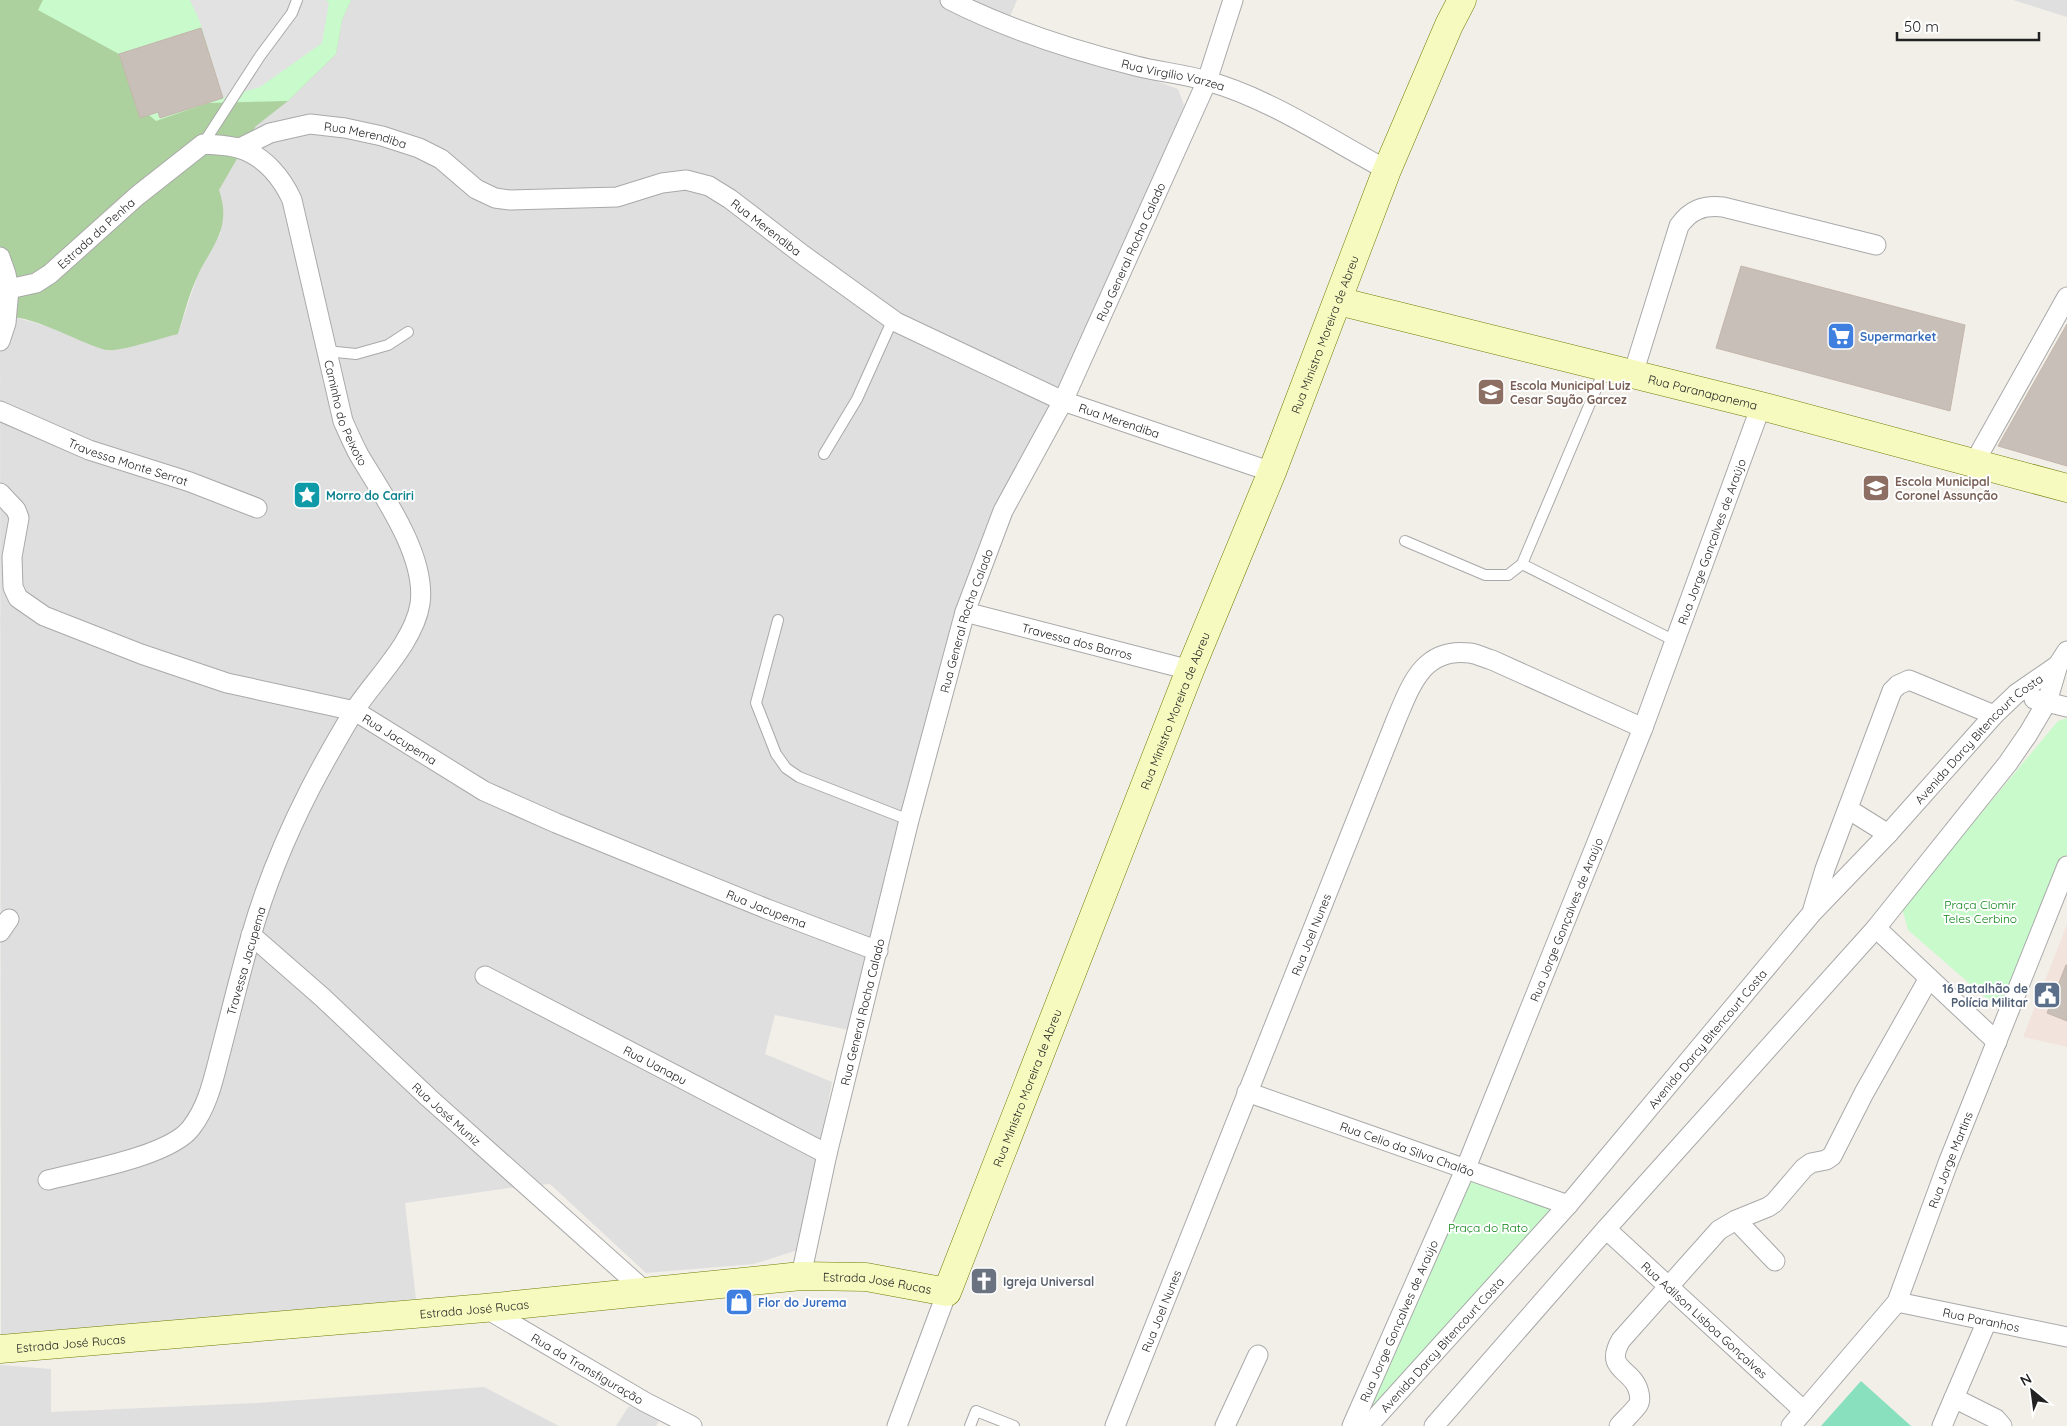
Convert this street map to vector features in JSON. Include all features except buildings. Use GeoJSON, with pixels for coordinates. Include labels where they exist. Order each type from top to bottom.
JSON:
{"type":"FeatureCollection","features":[{"type":"Feature","properties":{"kind":"street","name":"Rua Virgilio Varzea"},"geometry":{"type":"LineString","coordinates":[[950,0],[989,20],[1067,47],[1138,67],[1207,81],[1260,101],[1387,170]]}},
{"type":"Feature","properties":{"kind":"street","name":"Rua General Rocha Calado"},"geometry":{"type":"LineString","coordinates":[[801,1276],[827,1154],[909,820],[965,612],[1003,510],[1063,401],[1207,81],[1233,0]]}},
{"type":"Feature","properties":{"kind":"street","name":"Rua Ministro Moreira de Abreu"},"geometry":{"type":"LineString","coordinates":[[897,1426],[1190,670],[1272,472],[1387,170],[1448,25],[1462,0]]}},
{"type":"Feature","properties":{"kind":"street","name":"Rua Merendiba"},"geometry":{"type":"LineString","coordinates":[[240,148],[270,133],[310,124],[345,128],[382,136],[419,148],[441,159],[476,189],[496,198],[510,200],[617,197],[662,183],[686,180],[708,186],[730,199],[893,320],[1063,401],[1272,472]]}},
{"type":"Feature","properties":{"kind":"street","name":"Caminho do Peixoto"},"geometry":{"type":"LineString","coordinates":[[203,144],[240,148],[259,157],[285,184],[292,200],[343,421],[358,453],[401,526],[419,577],[420,604],[409,634],[355,710]]}},
{"type":"Feature","properties":{"kind":"street","name":"Estrada da Penha"},"geometry":{"type":"LineString","coordinates":[[9,289],[36,283],[50,274],[137,196],[203,144]]}},
{"type":"Feature","properties":{"kind":"street"},"geometry":{"type":"LineString","coordinates":[[1633,374],[1679,226],[1685,217],[1697,209],[1709,206],[1723,207],[1876,245]]}},
{"type":"Feature","properties":{"kind":"street"},"geometry":{"type":"LineString","coordinates":[[0,257],[9,289],[6,323],[0,341]]}},
{"type":"Feature","properties":{"kind":"street"},"geometry":{"type":"LineString","coordinates":[[1974,463],[2067,297]]}},
{"type":"Feature","properties":{"kind":"street","name":"Rua Paranapanema"},"geometry":{"type":"LineString","coordinates":[[1338,301],[1762,406],[2067,488]]}},
{"type":"Feature","properties":{"kind":"street","name":"Rua Jorge Gonçalves de Araújo"},"geometry":{"type":"LineString","coordinates":[[1352,1426],[1464,1170],[1642,728],[1762,406]]}},
{"type":"Feature","properties":{"kind":"street","name":"Travessa Monte Serrat"},"geometry":{"type":"LineString","coordinates":[[0,411],[89,450],[190,482],[257,508]]}},
{"type":"Feature","properties":{"kind":"street","name":"Rua Jacupema"},"geometry":{"type":"LineString","coordinates":[[0,493],[16,510],[18,518],[12,557],[13,587],[18,598],[44,616],[141,654],[227,683],[355,710],[484,791],[556,823],[767,909],[878,951]]}},
{"type":"Feature","properties":{"kind":"street","name":"Travessa dos Barros"},"geometry":{"type":"LineString","coordinates":[[965,612],[1190,670]]}},
{"type":"Feature","properties":{"kind":"street","name":"Rua Joel Nunes"},"geometry":{"type":"LineString","coordinates":[[1114,1426],[1396,720],[1411,685],[1424,666],[1442,655],[1470,653],[1492,660],[1642,728]]}},
{"type":"Feature","properties":{"kind":"street","name":"Avenida Darcy Bitencourt Costa"},"geometry":{"type":"LineString","coordinates":[[1368,1426],[1568,1206],[1812,913],[1888,834],[1994,715],[2016,694],[2063,658]]}},
{"type":"Feature","properties":{"kind":"street","name":"Avenida Darcy Bitencourt Costa"},"geometry":{"type":"LineString","coordinates":[[1434,1426],[1606,1229],[1876,928],[2008,763],[2047,702],[2063,658]]}},
{"type":"Feature","properties":{"kind":"street"},"geometry":{"type":"LineString","coordinates":[[1812,913],[1825,869],[1892,691],[1898,685],[1909,680],[1994,715]]}},
{"type":"Feature","properties":{"kind":"street"},"geometry":{"type":"LineString","coordinates":[[2016,694],[2067,707]]}},
{"type":"Feature","properties":{"kind":"street","name":"Travessa Jacupema"},"geometry":{"type":"LineString","coordinates":[[48,1180],[131,1159],[171,1144],[190,1130],[204,1107],[251,935],[279,859],[310,790],[355,710]]}},
{"type":"Feature","properties":{"kind":"street"},"geometry":{"type":"LineString","coordinates":[[1848,809],[1888,834]]}},
{"type":"Feature","properties":{"kind":"street","name":"Rua Jorge Martins"},"geometry":{"type":"LineString","coordinates":[[1791,1426],[1896,1302],[1948,1163],[2067,866]]}},
{"type":"Feature","properties":{"kind":"street"},"geometry":{"type":"LineString","coordinates":[[1876,928],[1996,1042]]}},
{"type":"Feature","properties":{"kind":"street","name":"Rua José Muniz"},"geometry":{"type":"LineString","coordinates":[[251,935],[322,997],[429,1098],[645,1291]]}},
{"type":"Feature","properties":{"kind":"street","name":"Rua Uanapu"},"geometry":{"type":"LineString","coordinates":[[485,976],[827,1154]]}},
{"type":"Feature","properties":{"kind":"street"},"geometry":{"type":"LineString","coordinates":[[1620,1426],[1639,1404],[1640,1396],[1638,1387],[1633,1380],[1617,1365],[1615,1358],[1616,1350],[1621,1340],[1719,1230],[1736,1220],[1768,1207],[1774,1203],[1804,1168],[1832,1156],[1929,978]]}},
{"type":"Feature","properties":{"kind":"street","name":"Rua Celio da Silva Chalão"},"geometry":{"type":"LineString","coordinates":[[1247,1092],[1568,1206]]}},
{"type":"Feature","properties":{"kind":"street"},"geometry":{"type":"LineString","coordinates":[[1736,1220],[1776,1261]]}},
{"type":"Feature","properties":{"kind":"street","name":"Rua Adilson Lisboa Gonçalves"},"geometry":{"type":"LineString","coordinates":[[1606,1229],[1804,1411]]}},
{"type":"Feature","properties":{"kind":"street","name":"Estrada José Rucas"},"geometry":{"type":"LineString","coordinates":[[0,1349],[485,1308],[801,1276],[866,1277],[948,1292]]}},
{"type":"Feature","properties":{"kind":"street","name":"Rua Paranhos"},"geometry":{"type":"LineString","coordinates":[[1896,1302],[2067,1337]]}},
{"type":"Feature","properties":{"kind":"street","name":"Rua da Transfiguração"},"geometry":{"type":"LineString","coordinates":[[485,1308],[646,1402],[692,1426]]}},
{"type":"Feature","properties":{"kind":"street"},"geometry":{"type":"LineString","coordinates":[[1942,1426],[1987,1322]]}},
{"type":"Feature","properties":{"kind":"street"},"geometry":{"type":"LineString","coordinates":[[1229,1424],[1258,1355]]}},
{"type":"Feature","properties":{"kind":"street"},"geometry":{"type":"LineString","coordinates":[[1954,1398],[1996,1419],[2002,1426]]}},
{"type":"Feature","properties":{"kind":"lane"},"geometry":{"type":"LineString","coordinates":[[203,144],[255,64],[292,13],[297,0]]}},
{"type":"Feature","properties":{"kind":"lane"},"geometry":{"type":"LineString","coordinates":[[824,454],[857,400],[893,320]]}},
{"type":"Feature","properties":{"kind":"lane"},"geometry":{"type":"LineString","coordinates":[[326,351],[356,354],[388,345],[408,332]]}},
{"type":"Feature","properties":{"kind":"lane"},"geometry":{"type":"LineString","coordinates":[[1405,541],[1485,575],[1508,576],[1522,564],[1605,367]]}},
{"type":"Feature","properties":{"kind":"lane"},"geometry":{"type":"LineString","coordinates":[[1522,564],[1675,641]]}},
{"type":"Feature","properties":{"kind":"lane"},"geometry":{"type":"LineString","coordinates":[[778,620],[756,703],[776,754],[786,768],[799,777],[909,820]]}},
{"type":"Feature","properties":{"kind":"lane"},"geometry":{"type":"LineString","coordinates":[[970,1426],[976,1410],[1014,1426]]}},
{"type":"Feature","properties":{"kind":"shaded area"},"geometry":{"type":"Polygon","coordinates":[[[190,0],[326,0],[329,3],[322,43],[260,87],[223,98],[200,22],[190,0]]]}},
{"type":"Feature","properties":{"kind":"shaded area","name":"Morro do Cariri"},"geometry":{"type":"Polygon","coordinates":[[[351,0],[1017,0],[1006,26],[1178,89],[1184,105],[1083,365],[998,501],[864,960],[849,1030],[775,1015],[765,1054],[832,1082],[801,1249],[754,1264],[646,1273],[550,1184],[509,1188],[405,1203],[416,1299],[1,1342],[0,318],[7,315],[50,327],[108,351],[178,334],[197,277],[221,232],[174,179],[336,54],[342,20],[351,0]]]}},
{"type":"Feature","properties":{"kind":"shaded area"},"geometry":{"type":"Polygon","coordinates":[[[2013,0],[2067,0],[2067,17],[2013,0]]]}},
{"type":"Feature","properties":{"kind":"shaded area","name":"16 Batalhão de Polícia Militar"},"geometry":{"type":"Polygon","coordinates":[[[2067,924],[2067,977],[2047,1012],[2067,1021],[2067,1047],[2023,1037],[2067,924]]]}},
{"type":"Feature","properties":{"kind":"shaded area"},"geometry":{"type":"Polygon","coordinates":[[[0,1365],[51,1369],[51,1412],[257,1403],[484,1387],[559,1426],[0,1426],[0,1365]]]}},
{"type":"Feature","properties":{"kind":"shaded area"},"geometry":{"type":"Polygon","coordinates":[[[629,1406],[660,1419],[656,1426],[616,1426],[629,1406]]]}},
{"type":"Feature","properties":{"kind":"green space"},"geometry":{"type":"Polygon","coordinates":[[[0,0],[351,0],[342,20],[336,54],[288,101],[256,126],[219,190],[222,203],[222,225],[215,245],[195,282],[178,334],[130,347],[106,350],[37,323],[10,317],[0,318],[0,0]]]}},
{"type":"Feature","properties":{"kind":"green space"},"geometry":{"type":"Polygon","coordinates":[[[43,0],[351,0],[342,20],[336,54],[288,101],[208,103],[156,121],[149,115],[140,118],[119,54],[38,10],[43,0]]]}},
{"type":"Feature","properties":{"kind":"green space","name":"Praça Clomir Teles Cerbino"},"geometry":{"type":"Polygon","coordinates":[[[2067,718],[2067,854],[2012,999],[1993,1004],[1908,930],[1902,908],[2058,721],[2067,718]]]}},
{"type":"Feature","properties":{"kind":"green space","name":"Praça do Rato"},"geometry":{"type":"Polygon","coordinates":[[[1466,1179],[1561,1206],[1355,1426],[1466,1179]]]}},
{"type":"Feature","properties":{"kind":"green space"},"geometry":{"type":"Polygon","coordinates":[[[1861,1381],[1911,1426],[1821,1426],[1861,1381]]]}},
{"type":"Feature","properties":{"kind":"place","name":"Supermarket"},"geometry":{"type":"Point","coordinates":[1841,336]}},
{"type":"Feature","properties":{"kind":"place","name":"Escola Municipal Luiz Cesar Sayão Garcez"},"geometry":{"type":"Point","coordinates":[1491,392]}},
{"type":"Feature","properties":{"kind":"place","name":"Escola Municipal Coronel Assunção"},"geometry":{"type":"Point","coordinates":[1876,488]}},
{"type":"Feature","properties":{"kind":"place","name":"Morro do Cariri"},"geometry":{"type":"Point","coordinates":[307,495]}},
{"type":"Feature","properties":{"kind":"place","name":"16 Batalhão de Polícia Militar"},"geometry":{"type":"Point","coordinates":[2047,995]}},
{"type":"Feature","properties":{"kind":"place","name":"Igreja Universal"},"geometry":{"type":"Point","coordinates":[984,1281]}},
{"type":"Feature","properties":{"kind":"place","name":"Flor do Jurema"},"geometry":{"type":"Point","coordinates":[739,1302]}}]}
